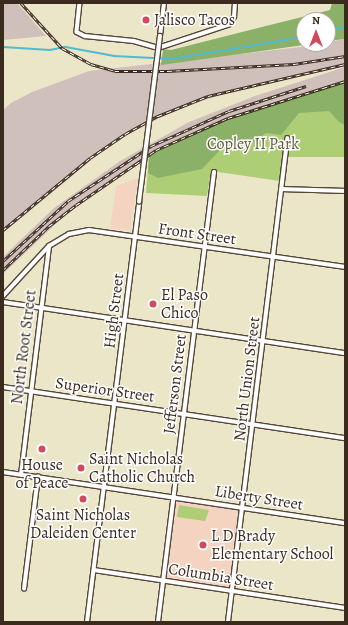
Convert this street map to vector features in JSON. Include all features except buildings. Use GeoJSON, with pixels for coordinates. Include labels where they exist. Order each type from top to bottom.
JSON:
{"type":"FeatureCollection","features":[{"type":"Feature","properties":{"kind":"street"},"geometry":{"type":"LineString","coordinates":[[80,3],[77,32],[85,36],[134,41],[158,48],[228,25],[234,17],[235,3]]}},
{"type":"Feature","properties":{"kind":"street","name":"High Street"},"geometry":{"type":"LineString","coordinates":[[87,622],[164,3]]}},
{"type":"Feature","properties":{"kind":"street","name":"North Union Street"},"geometry":{"type":"LineString","coordinates":[[228,622],[288,139]]}},
{"type":"Feature","properties":{"kind":"street","name":"Jefferson Street"},"geometry":{"type":"LineString","coordinates":[[158,622],[214,172]]}},
{"type":"Feature","properties":{"kind":"street"},"geometry":{"type":"LineString","coordinates":[[282,189],[345,191]]}},
{"type":"Feature","properties":{"kind":"street","name":"Front Street"},"geometry":{"type":"LineString","coordinates":[[3,296],[49,246],[60,238],[80,231],[135,237],[345,268]]}},
{"type":"Feature","properties":{"kind":"street","name":"North Root Street"},"geometry":{"type":"LineString","coordinates":[[21,475],[49,246]]}},
{"type":"Feature","properties":{"kind":"street"},"geometry":{"type":"LineString","coordinates":[[3,302],[345,353]]}},
{"type":"Feature","properties":{"kind":"street","name":"Superior Street"},"geometry":{"type":"LineString","coordinates":[[3,388],[345,438]]}},
{"type":"Feature","properties":{"kind":"street","name":"Liberty Street"},"geometry":{"type":"LineString","coordinates":[[3,472],[345,523]]}},
{"type":"Feature","properties":{"kind":"street"},"geometry":{"type":"LineString","coordinates":[[24,589],[38,477]]}},
{"type":"Feature","properties":{"kind":"street","name":"Columbia Street"},"geometry":{"type":"LineString","coordinates":[[94,570],[345,608]]}},
{"type":"Feature","properties":{"kind":"shaded area"},"geometry":{"type":"Polygon","coordinates":[[[3,3],[17,3],[46,36],[3,40],[3,3]]]}},
{"type":"Feature","properties":{"kind":"shaded area"},"geometry":{"type":"Polygon","coordinates":[[[345,39],[345,66],[220,95],[183,107],[140,127],[99,153],[3,233],[3,110],[11,103],[32,92],[89,71],[296,48],[296,52],[336,52],[336,41],[345,39]]]}},
{"type":"Feature","properties":{"kind":"shaded area"},"geometry":{"type":"Polygon","coordinates":[[[345,67],[345,82],[229,118],[149,155],[63,217],[3,274],[3,257],[11,249],[54,208],[120,161],[189,122],[255,96],[345,67]]]}},
{"type":"Feature","properties":{"kind":"shaded area"},"geometry":{"type":"Polygon","coordinates":[[[138,178],[130,230],[110,229],[116,186],[138,178]]]}},
{"type":"Feature","properties":{"kind":"shaded area","name":"L D Brady Elementary School"},"geometry":{"type":"Polygon","coordinates":[[[174,499],[241,509],[231,590],[164,581],[174,499]]]}},
{"type":"Feature","properties":{"kind":"green space"},"geometry":{"type":"Polygon","coordinates":[[[332,3],[345,3],[345,39],[336,40],[336,12],[322,12],[330,10],[332,3]]]}},
{"type":"Feature","properties":{"kind":"green space"},"geometry":{"type":"Polygon","coordinates":[[[296,19],[296,46],[161,65],[163,49],[171,50],[296,19]]]}},
{"type":"Feature","properties":{"kind":"green space","name":"Copley II Park"},"geometry":{"type":"Polygon","coordinates":[[[345,82],[345,157],[284,157],[280,181],[211,171],[207,196],[146,193],[149,155],[229,118],[345,82]]]}},
{"type":"Feature","properties":{"kind":"green space"},"geometry":{"type":"Polygon","coordinates":[[[345,82],[345,125],[339,122],[329,111],[299,113],[281,135],[266,133],[247,147],[238,145],[221,149],[202,169],[158,178],[148,173],[149,155],[205,128],[256,108],[345,82]]]}},
{"type":"Feature","properties":{"kind":"green space"},"geometry":{"type":"Polygon","coordinates":[[[179,505],[209,510],[205,521],[177,517],[179,505]]]}},
{"type":"Feature","properties":{"kind":"waterway"},"geometry":{"type":"LineString","coordinates":[[336,29],[345,27]]}},
{"type":"Feature","properties":{"kind":"waterway"},"geometry":{"type":"LineString","coordinates":[[3,47],[50,50],[66,47],[114,56],[172,59],[296,38]]}},
{"type":"Feature","properties":{"kind":"railway"},"geometry":{"type":"LineString","coordinates":[[21,3],[62,48],[91,64],[115,71],[167,71],[294,64],[345,56]]}},
{"type":"Feature","properties":{"kind":"railway"},"geometry":{"type":"LineString","coordinates":[[3,230],[90,158],[125,134],[158,116],[208,96],[345,64]]}},
{"type":"Feature","properties":{"kind":"railway"},"geometry":{"type":"LineString","coordinates":[[3,270],[49,226],[76,205],[156,150],[228,118],[345,81]]}},
{"type":"Feature","properties":{"kind":"railway"},"geometry":{"type":"LineString","coordinates":[[3,261],[68,201],[151,146],[229,111],[306,86]]}},
{"type":"Feature","properties":{"kind":"place","name":"Jalisco Tacos"},"geometry":{"type":"Point","coordinates":[146,20]}},
{"type":"Feature","properties":{"kind":"place","name":"El Paso Chico"},"geometry":{"type":"Point","coordinates":[153,304]}},
{"type":"Feature","properties":{"kind":"place","name":"House of Peace"},"geometry":{"type":"Point","coordinates":[42,449]}},
{"type":"Feature","properties":{"kind":"place","name":"Saint Nicholas Catholic Church"},"geometry":{"type":"Point","coordinates":[81,468]}},
{"type":"Feature","properties":{"kind":"place","name":"Saint Nicholas Daleiden Center"},"geometry":{"type":"Point","coordinates":[83,499]}},
{"type":"Feature","properties":{"kind":"place","name":"L D Brady Elementary School"},"geometry":{"type":"Point","coordinates":[203,545]}}]}
